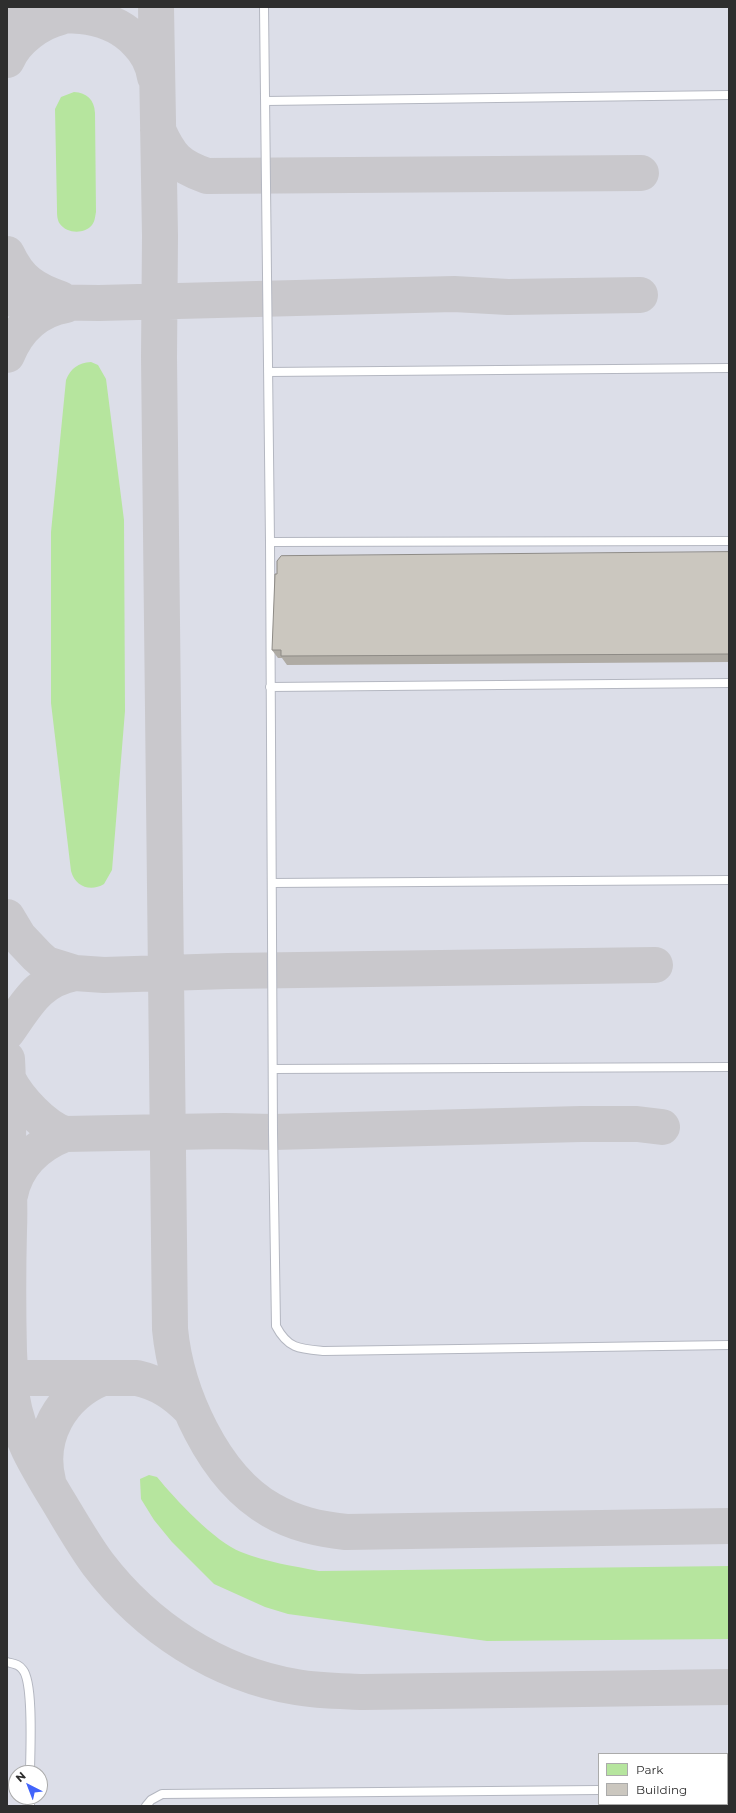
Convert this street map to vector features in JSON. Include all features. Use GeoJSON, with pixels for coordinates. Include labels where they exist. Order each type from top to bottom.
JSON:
{"type":"FeatureCollection","features":[{"type":"Feature","properties":{"kind":"lane"},"geometry":{"type":"LineString","coordinates":[[264,7],[276,1326],[280,1335],[293,1347],[303,1350],[324,1351],[729,1345]]}},
{"type":"Feature","properties":{"kind":"lane"},"geometry":{"type":"LineString","coordinates":[[266,101],[729,95]]}},
{"type":"Feature","properties":{"kind":"lane"},"geometry":{"type":"LineString","coordinates":[[268,372],[729,368]]}},
{"type":"Feature","properties":{"kind":"lane"},"geometry":{"type":"LineString","coordinates":[[270,542],[729,541]]}},
{"type":"Feature","properties":{"kind":"lane"},"geometry":{"type":"LineString","coordinates":[[270,687],[729,682]]}},
{"type":"Feature","properties":{"kind":"lane"},"geometry":{"type":"LineString","coordinates":[[272,883],[729,880]]}},
{"type":"Feature","properties":{"kind":"lane"},"geometry":{"type":"LineString","coordinates":[[273,1069],[729,1067]]}},
{"type":"Feature","properties":{"kind":"lane"},"geometry":{"type":"LineString","coordinates":[[7,1662],[18,1665],[24,1671],[29,1689],[30,1765]]}},
{"type":"Feature","properties":{"kind":"lane"},"geometry":{"type":"LineString","coordinates":[[146,1806],[151,1800],[162,1794],[598,1790]]}},
{"type":"Feature","properties":{"kind":"shaded area"},"geometry":{"type":"Polygon","coordinates":[[[7,7],[729,7],[729,1806],[7,1806],[7,7]]]}},
{"type":"Feature","properties":{"kind":"green space"},"geometry":{"type":"Polygon","coordinates":[[[74,92],[86,95],[91,100],[95,113],[96,212],[92,225],[89,228],[76,232],[67,230],[63,227],[57,217],[55,109],[61,97],[74,92]]]}},
{"type":"Feature","properties":{"kind":"green space"},"geometry":{"type":"Polygon","coordinates":[[[91,362],[98,365],[106,379],[124,520],[125,711],[112,870],[104,884],[94,888],[89,888],[80,884],[76,881],[71,871],[51,703],[51,532],[66,380],[73,369],[79,365],[91,362]]]}},
{"type":"Feature","properties":{"kind":"green space"},"geometry":{"type":"Polygon","coordinates":[[[149,1475],[157,1477],[196,1519],[219,1539],[231,1547],[260,1558],[319,1571],[729,1566],[729,1639],[487,1641],[288,1614],[265,1607],[214,1584],[172,1542],[154,1520],[141,1499],[140,1479],[149,1475]]]}},
{"type":"Feature","properties":{"kind":"building"},"geometry":{"type":"Polygon","coordinates":[[[729,552],[729,654],[281,656],[281,650],[272,650],[275,574],[277,574],[277,561],[281,556],[729,552]]]}},
{"type":"Feature","properties":{"kind":"taxiway"},"geometry":{"type":"LineString","coordinates":[[156,7],[160,236],[159,357],[170,1329],[180,1379],[189,1405],[201,1431],[215,1455],[232,1477],[250,1495],[280,1515],[317,1527],[346,1532],[729,1526]]}},
{"type":"Feature","properties":{"kind":"taxiway"},"geometry":{"type":"LineString","coordinates":[[7,16],[76,16],[93,18],[109,23],[124,31],[141,46],[149,58],[155,77]]}},
{"type":"Feature","properties":{"kind":"taxiway"},"geometry":{"type":"LineString","coordinates":[[7,60],[16,45],[30,32],[53,19],[61,17]]}},
{"type":"Feature","properties":{"kind":"taxiway"},"geometry":{"type":"LineString","coordinates":[[158,130],[171,154],[176,159],[189,168],[207,176],[641,173]]}},
{"type":"Feature","properties":{"kind":"taxiway"},"geometry":{"type":"LineString","coordinates":[[7,254],[17,271],[28,283],[51,296],[61,299]]}},
{"type":"Feature","properties":{"kind":"taxiway"},"geometry":{"type":"LineString","coordinates":[[7,296],[13,299],[28,302],[99,303],[454,294],[508,297],[640,295]]}},
{"type":"Feature","properties":{"kind":"taxiway"},"geometry":{"type":"LineString","coordinates":[[7,355],[17,336],[37,316],[56,307],[66,305]]}},
{"type":"Feature","properties":{"kind":"taxiway"},"geometry":{"type":"LineString","coordinates":[[7,917],[19,937],[46,964],[75,973],[104,975],[228,971],[655,965]]}},
{"type":"Feature","properties":{"kind":"taxiway"},"geometry":{"type":"LineString","coordinates":[[7,1032],[28,1003],[42,987],[62,976],[75,973]]}},
{"type":"Feature","properties":{"kind":"taxiway"},"geometry":{"type":"LineString","coordinates":[[7,1059],[9,1352],[11,1392],[15,1412],[19,1426],[31,1453],[83,1542],[98,1564],[117,1587],[138,1608],[185,1644],[211,1659],[238,1671],[267,1681],[296,1687],[329,1691],[363,1692],[729,1687]]}},
{"type":"Feature","properties":{"kind":"taxiway"},"geometry":{"type":"LineString","coordinates":[[8,1079],[18,1095],[40,1119],[65,1134],[225,1131],[273,1132],[581,1124],[637,1124],[662,1127]]}},
{"type":"Feature","properties":{"kind":"taxiway"},"geometry":{"type":"LineString","coordinates":[[10,1195],[17,1174],[29,1157],[45,1144],[65,1134]]}},
{"type":"Feature","properties":{"kind":"taxiway"},"geometry":{"type":"LineString","coordinates":[[7,1378],[137,1378],[160,1386],[179,1399],[191,1410]]}},
{"type":"Feature","properties":{"kind":"taxiway"},"geometry":{"type":"LineString","coordinates":[[48,1481],[45,1465],[46,1449],[49,1434],[56,1419],[64,1406],[75,1395],[87,1386],[102,1378]]}}]}
